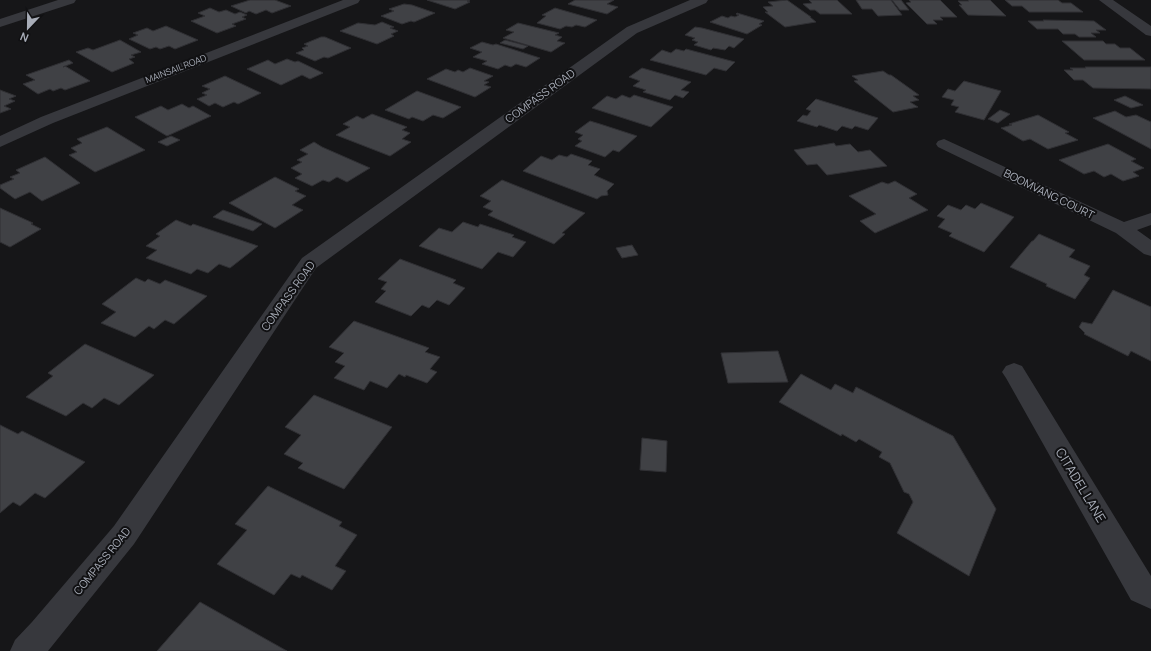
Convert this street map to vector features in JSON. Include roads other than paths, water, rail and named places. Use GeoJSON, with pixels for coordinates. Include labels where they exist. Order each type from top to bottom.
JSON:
{"type":"FeatureCollection","features":[{"type":"Feature","properties":{"kind":"street"},"geometry":{"type":"LineString","coordinates":[[0,23],[70,0]]}},
{"type":"Feature","properties":{"kind":"street","name":"MAINSAIL ROAD"},"geometry":{"type":"LineString","coordinates":[[0,142],[47,120],[354,0]]}},
{"type":"Feature","properties":{"kind":"street"},"geometry":{"type":"LineString","coordinates":[[1105,0],[1151,32]]}},
{"type":"Feature","properties":{"kind":"street","name":"COMPASS ROAD"},"geometry":{"type":"LineString","coordinates":[[26,651],[43,633],[124,535],[309,263],[632,30],[690,1]]}},
{"type":"Feature","properties":{"kind":"street","name":"BOOMVANG COURT"},"geometry":{"type":"LineString","coordinates":[[944,144],[1123,229],[1151,250]]}},
{"type":"Feature","properties":{"kind":"street"},"geometry":{"type":"LineString","coordinates":[[1123,229],[1151,219]]}},
{"type":"Feature","properties":{"kind":"street","name":"CITADEL LANE"},"geometry":{"type":"LineString","coordinates":[[1014,372],[1142,589],[1151,594]]}}]}
